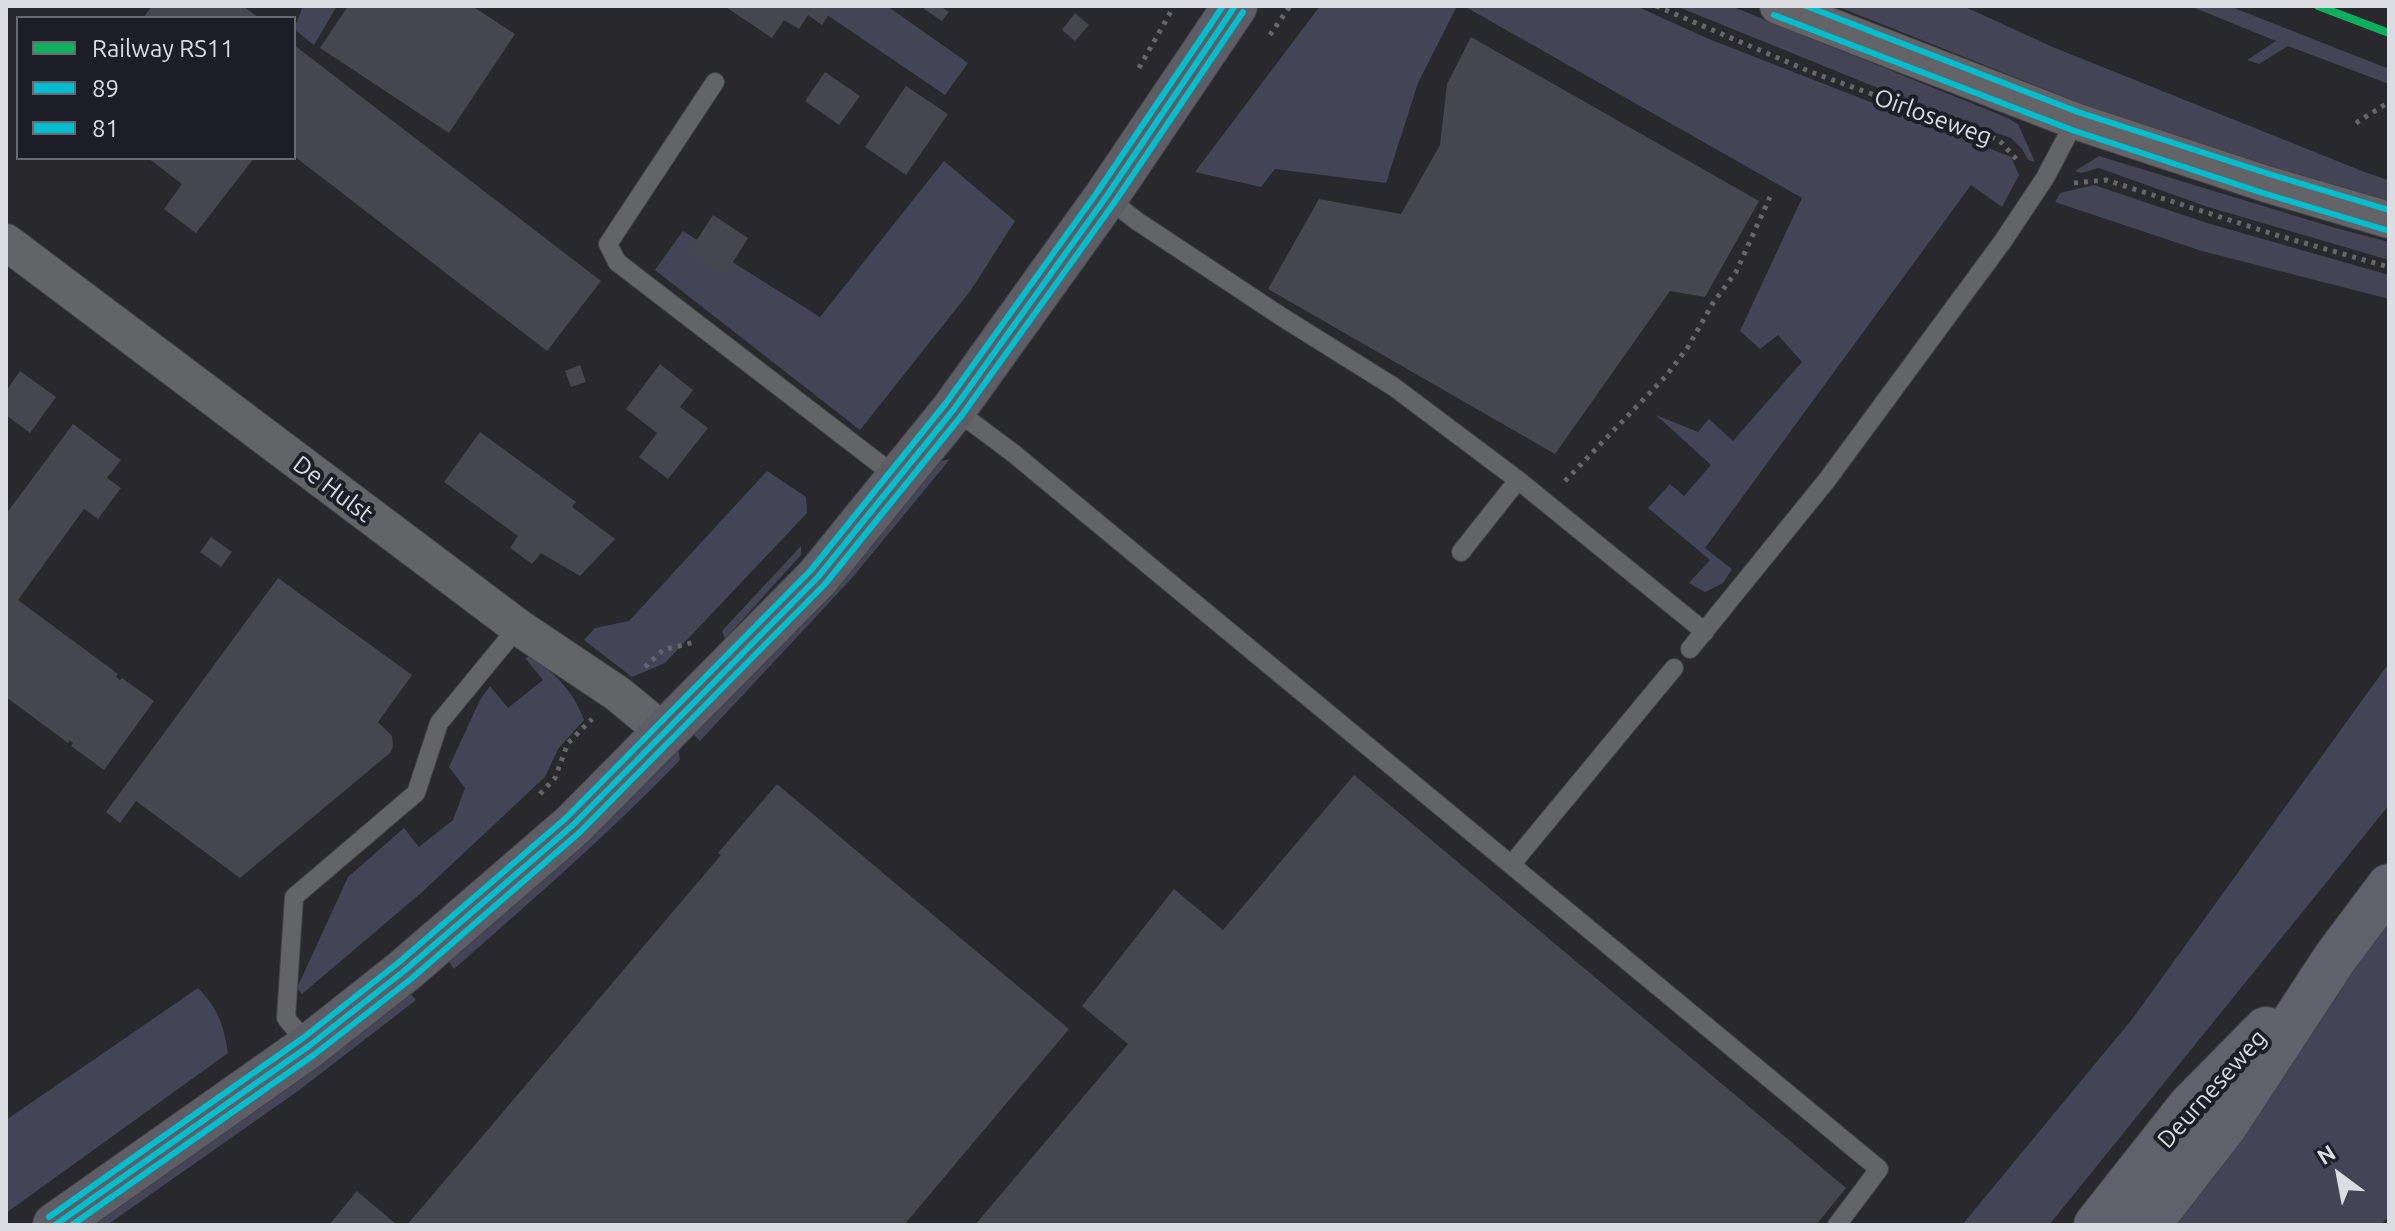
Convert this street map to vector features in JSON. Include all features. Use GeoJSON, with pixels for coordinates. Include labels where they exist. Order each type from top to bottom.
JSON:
{"type":"FeatureCollection","features":[{"type":"Feature","properties":{"kind":"main road","name":"Deurneseweg"},"geometry":{"type":"LineString","coordinates":[[2148,1225],[2225,1126],[2335,958],[2389,886]]}},
{"type":"Feature","properties":{"kind":"main road","name":"Deurneseweg"},"geometry":{"type":"LineString","coordinates":[[2096,1225],[2190,1106],[2335,958]]}},
{"type":"Feature","properties":{"kind":"street"},"geometry":{"type":"LineString","coordinates":[[55,1225],[309,1046],[404,971],[573,825],[818,577],[954,409],[1106,197],[1235,6]]}},
{"type":"Feature","properties":{"kind":"street","name":"Oirloseweg"},"geometry":{"type":"LineString","coordinates":[[1778,6],[2075,121],[2266,184],[2389,220]]}},
{"type":"Feature","properties":{"kind":"street","name":"De Hulst"},"geometry":{"type":"LineString","coordinates":[[6,242],[518,627],[618,694],[664,732]]}},
{"type":"Feature","properties":{"kind":"lane"},"geometry":{"type":"LineString","coordinates":[[715,82],[608,244],[617,262],[898,478]]}},
{"type":"Feature","properties":{"kind":"lane"},"geometry":{"type":"LineString","coordinates":[[1690,649],[1827,480],[2003,241],[2045,178],[2075,121]]}},
{"type":"Feature","properties":{"kind":"lane"},"geometry":{"type":"LineString","coordinates":[[1106,197],[1244,293],[1394,387],[1518,480],[1705,632]]}},
{"type":"Feature","properties":{"kind":"lane"},"geometry":{"type":"LineString","coordinates":[[954,409],[1013,453],[1879,1169],[1837,1225]]}},
{"type":"Feature","properties":{"kind":"lane"},"geometry":{"type":"LineString","coordinates":[[1461,552],[1518,480]]}},
{"type":"Feature","properties":{"kind":"lane"},"geometry":{"type":"LineString","coordinates":[[309,1046],[286,1018],[294,897],[416,793],[439,723],[518,627]]}},
{"type":"Feature","properties":{"kind":"lane"},"geometry":{"type":"LineString","coordinates":[[1511,865],[1674,668]]}},
{"type":"Feature","properties":{"kind":"path","name":"Oirloseweg"},"geometry":{"type":"LineString","coordinates":[[1656,6],[1811,72],[1999,140],[2015,155],[2028,175],[2045,178]]}},
{"type":"Feature","properties":{"kind":"path"},"geometry":{"type":"LineString","coordinates":[[2356,123],[2389,102]]}},
{"type":"Feature","properties":{"kind":"path"},"geometry":{"type":"LineString","coordinates":[[2045,178],[2070,183],[2106,180],[2276,235],[2389,267]]}},
{"type":"Feature","properties":{"kind":"path"},"geometry":{"type":"LineString","coordinates":[[1544,502],[1666,376],[1688,347],[1713,303],[1736,272],[1770,197]]}},
{"type":"Feature","properties":{"kind":"shaded area"},"geometry":{"type":"Polygon","coordinates":[[[303,6],[337,6],[314,45],[296,31],[303,6]]]}},
{"type":"Feature","properties":{"kind":"shaded area"},"geometry":{"type":"Polygon","coordinates":[[[814,6],[887,6],[968,63],[945,95],[814,6]]]}},
{"type":"Feature","properties":{"kind":"shaded area"},"geometry":{"type":"Polygon","coordinates":[[[1320,6],[1457,6],[1418,83],[1386,183],[1275,169],[1261,187],[1195,172],[1320,6]]]}},
{"type":"Feature","properties":{"kind":"shaded area"},"geometry":{"type":"Polygon","coordinates":[[[1464,6],[1636,6],[1709,39],[2011,157],[2019,175],[2002,207],[1971,185],[1705,548],[1732,569],[1723,583],[1705,592],[1689,583],[1710,560],[1648,508],[1670,484],[1684,496],[1711,465],[1656,415],[1698,432],[1709,419],[1733,441],[1802,362],[1778,335],[1760,349],[1740,331],[1802,198],[1464,6]]]}},
{"type":"Feature","properties":{"kind":"shaded area"},"geometry":{"type":"Polygon","coordinates":[[[1676,6],[1731,6],[2008,118],[2018,124],[2035,162],[2028,160],[2011,138],[1932,110],[1676,6]]]}},
{"type":"Feature","properties":{"kind":"shaded area"},"geometry":{"type":"Polygon","coordinates":[[[1836,6],[1963,6],[2055,48],[2389,180],[2389,203],[2148,130],[1836,6]]]}},
{"type":"Feature","properties":{"kind":"shaded area"},"geometry":{"type":"Polygon","coordinates":[[[2190,6],[2229,6],[2389,69],[2389,84],[2288,46],[2259,64],[2247,60],[2276,41],[2190,6]]]}},
{"type":"Feature","properties":{"kind":"shaded area"},"geometry":{"type":"Polygon","coordinates":[[[2099,156],[2389,242],[2389,260],[2208,207],[2099,168],[2081,173],[2075,171],[2099,156]]]}},
{"type":"Feature","properties":{"kind":"shaded area"},"geometry":{"type":"Polygon","coordinates":[[[944,161],[1015,221],[971,290],[860,430],[655,270],[683,231],[820,317],[944,161]]]}},
{"type":"Feature","properties":{"kind":"shaded area"},"geometry":{"type":"Polygon","coordinates":[[[2094,185],[2207,223],[2389,275],[2389,299],[2202,251],[2055,202],[2060,193],[2094,185]]]}},
{"type":"Feature","properties":{"kind":"shaded area"},"geometry":{"type":"Polygon","coordinates":[[[950,459],[852,578],[700,741],[692,733],[935,462],[950,459]]]}},
{"type":"Feature","properties":{"kind":"shaded area"},"geometry":{"type":"Polygon","coordinates":[[[767,471],[806,497],[807,513],[665,663],[632,677],[584,640],[595,628],[629,621],[767,471]]]}},
{"type":"Feature","properties":{"kind":"shaded area"},"geometry":{"type":"Polygon","coordinates":[[[801,546],[801,555],[725,639],[722,631],[801,546]]]}},
{"type":"Feature","properties":{"kind":"shaded area"},"geometry":{"type":"Polygon","coordinates":[[[531,656],[563,684],[584,720],[558,749],[545,777],[421,893],[302,994],[297,988],[348,877],[404,828],[419,847],[453,820],[465,788],[449,767],[480,700],[490,686],[508,708],[543,680],[525,658],[531,656]]]}},
{"type":"Feature","properties":{"kind":"shaded area"},"geometry":{"type":"Polygon","coordinates":[[[2389,663],[2389,805],[2049,1225],[1962,1225],[2133,1018],[2389,663]]]}},
{"type":"Feature","properties":{"kind":"shaded area"},"geometry":{"type":"Polygon","coordinates":[[[678,748],[680,760],[626,814],[454,969],[447,959],[678,748]]]}},
{"type":"Feature","properties":{"kind":"shaded area"},"geometry":{"type":"Polygon","coordinates":[[[2389,923],[2389,1216],[2381,1225],[2172,1225],[2250,1124],[2367,950],[2389,923]]]}},
{"type":"Feature","properties":{"kind":"shaded area"},"geometry":{"type":"Polygon","coordinates":[[[198,988],[219,1018],[228,1053],[6,1213],[6,1120],[198,988]]]}},
{"type":"Feature","properties":{"kind":"shaded area"},"geometry":{"type":"Polygon","coordinates":[[[408,991],[416,1000],[298,1091],[107,1225],[89,1225],[408,991]]]}},
{"type":"Feature","properties":{"kind":"building"},"geometry":{"type":"Polygon","coordinates":[[[152,6],[243,6],[256,16],[144,16],[152,6]]]}},
{"type":"Feature","properties":{"kind":"building"},"geometry":{"type":"Polygon","coordinates":[[[348,6],[472,6],[515,34],[449,133],[320,48],[348,6]]]}},
{"type":"Feature","properties":{"kind":"building"},"geometry":{"type":"Polygon","coordinates":[[[724,6],[829,6],[833,9],[822,25],[808,15],[799,29],[784,20],[772,38],[724,6]]]}},
{"type":"Feature","properties":{"kind":"building"},"geometry":{"type":"Polygon","coordinates":[[[926,6],[940,6],[949,12],[942,21],[924,9],[926,6]]]}},
{"type":"Feature","properties":{"kind":"building"},"geometry":{"type":"Polygon","coordinates":[[[1075,13],[1089,25],[1075,41],[1062,30],[1075,13]]]}},
{"type":"Feature","properties":{"kind":"building"},"geometry":{"type":"Polygon","coordinates":[[[1471,37],[1759,201],[1705,297],[1670,291],[1555,454],[1268,289],[1319,199],[1401,214],[1440,145],[1447,84],[1471,37]]]}},
{"type":"Feature","properties":{"kind":"building"},"geometry":{"type":"Polygon","coordinates":[[[296,47],[601,281],[547,351],[296,158],[296,47]]]}},
{"type":"Feature","properties":{"kind":"building"},"geometry":{"type":"Polygon","coordinates":[[[825,72],[860,96],[839,125],[805,101],[825,72]]]}},
{"type":"Feature","properties":{"kind":"building"},"geometry":{"type":"Polygon","coordinates":[[[906,86],[948,114],[906,175],[865,147],[906,86]]]}},
{"type":"Feature","properties":{"kind":"building"},"geometry":{"type":"Polygon","coordinates":[[[151,160],[252,160],[196,233],[164,209],[182,184],[151,160]]]}},
{"type":"Feature","properties":{"kind":"building"},"geometry":{"type":"Polygon","coordinates":[[[713,215],[748,238],[725,275],[689,252],[713,215]]]}},
{"type":"Feature","properties":{"kind":"building"},"geometry":{"type":"Polygon","coordinates":[[[660,364],[693,390],[680,407],[708,428],[668,479],[639,457],[657,433],[626,409],[660,364]]]}},
{"type":"Feature","properties":{"kind":"building"},"geometry":{"type":"Polygon","coordinates":[[[580,365],[586,382],[571,387],[565,371],[580,365]]]}},
{"type":"Feature","properties":{"kind":"building"},"geometry":{"type":"Polygon","coordinates":[[[20,371],[56,397],[30,433],[6,415],[6,391],[20,371]]]}},
{"type":"Feature","properties":{"kind":"building"},"geometry":{"type":"Polygon","coordinates":[[[73,424],[121,460],[107,478],[121,488],[98,519],[84,509],[18,600],[118,674],[116,677],[120,680],[122,678],[154,701],[104,770],[71,746],[73,743],[69,740],[68,743],[6,697],[6,514],[73,424]]]}},
{"type":"Feature","properties":{"kind":"building"},"geometry":{"type":"Polygon","coordinates":[[[480,432],[576,502],[572,507],[615,539],[580,576],[541,553],[532,564],[510,548],[518,536],[444,482],[480,432]]]}},
{"type":"Feature","properties":{"kind":"building"},"geometry":{"type":"Polygon","coordinates":[[[211,537],[232,552],[221,567],[200,552],[211,537]]]}},
{"type":"Feature","properties":{"kind":"building"},"geometry":{"type":"Polygon","coordinates":[[[278,578],[412,675],[378,722],[392,736],[390,753],[240,878],[136,801],[120,823],[106,812],[278,578]]]}},
{"type":"Feature","properties":{"kind":"building"},"geometry":{"type":"Polygon","coordinates":[[[1354,775],[1846,1188],[1816,1225],[975,1225],[1128,1044],[1082,1006],[1174,889],[1223,930],[1354,775]]]}},
{"type":"Feature","properties":{"kind":"building"},"geometry":{"type":"Polygon","coordinates":[[[777,784],[1069,1029],[904,1225],[407,1225],[721,855],[718,853],[777,784]]]}},
{"type":"Feature","properties":{"kind":"building"},"geometry":{"type":"Polygon","coordinates":[[[357,1191],[397,1225],[329,1225],[357,1191]]]}},
{"type":"Feature","properties":{"kind":"rail line","name":"RS11"},"geometry":{"type":"LineString","coordinates":[[2318,6],[2389,33]]}},
{"type":"Feature","properties":{"kind":"transit line"},"geometry":{"type":"LineString","coordinates":[[49,1217],[303,1038],[398,963],[566,818],[811,570],[946,403],[1098,191],[1223,6]]}},
{"type":"Feature","properties":{"kind":"transit line","name":"89"},"geometry":{"type":"LineString","coordinates":[[55,1225],[309,1046],[404,971],[573,825],[818,577],[954,409],[1106,197],[1235,6]]}},
{"type":"Feature","properties":{"kind":"transit line"},"geometry":{"type":"LineString","coordinates":[[1806,6],[2078,112],[2389,210]]}},
{"type":"Feature","properties":{"kind":"transit line","name":"81"},"geometry":{"type":"LineString","coordinates":[[72,1225],[315,1054],[411,979],[580,832],[825,584],[962,415],[1114,203],[1243,12]]}},
{"type":"Feature","properties":{"kind":"transit line","name":"81"},"geometry":{"type":"LineString","coordinates":[[1774,15],[2072,130],[2386,230]]}}]}
